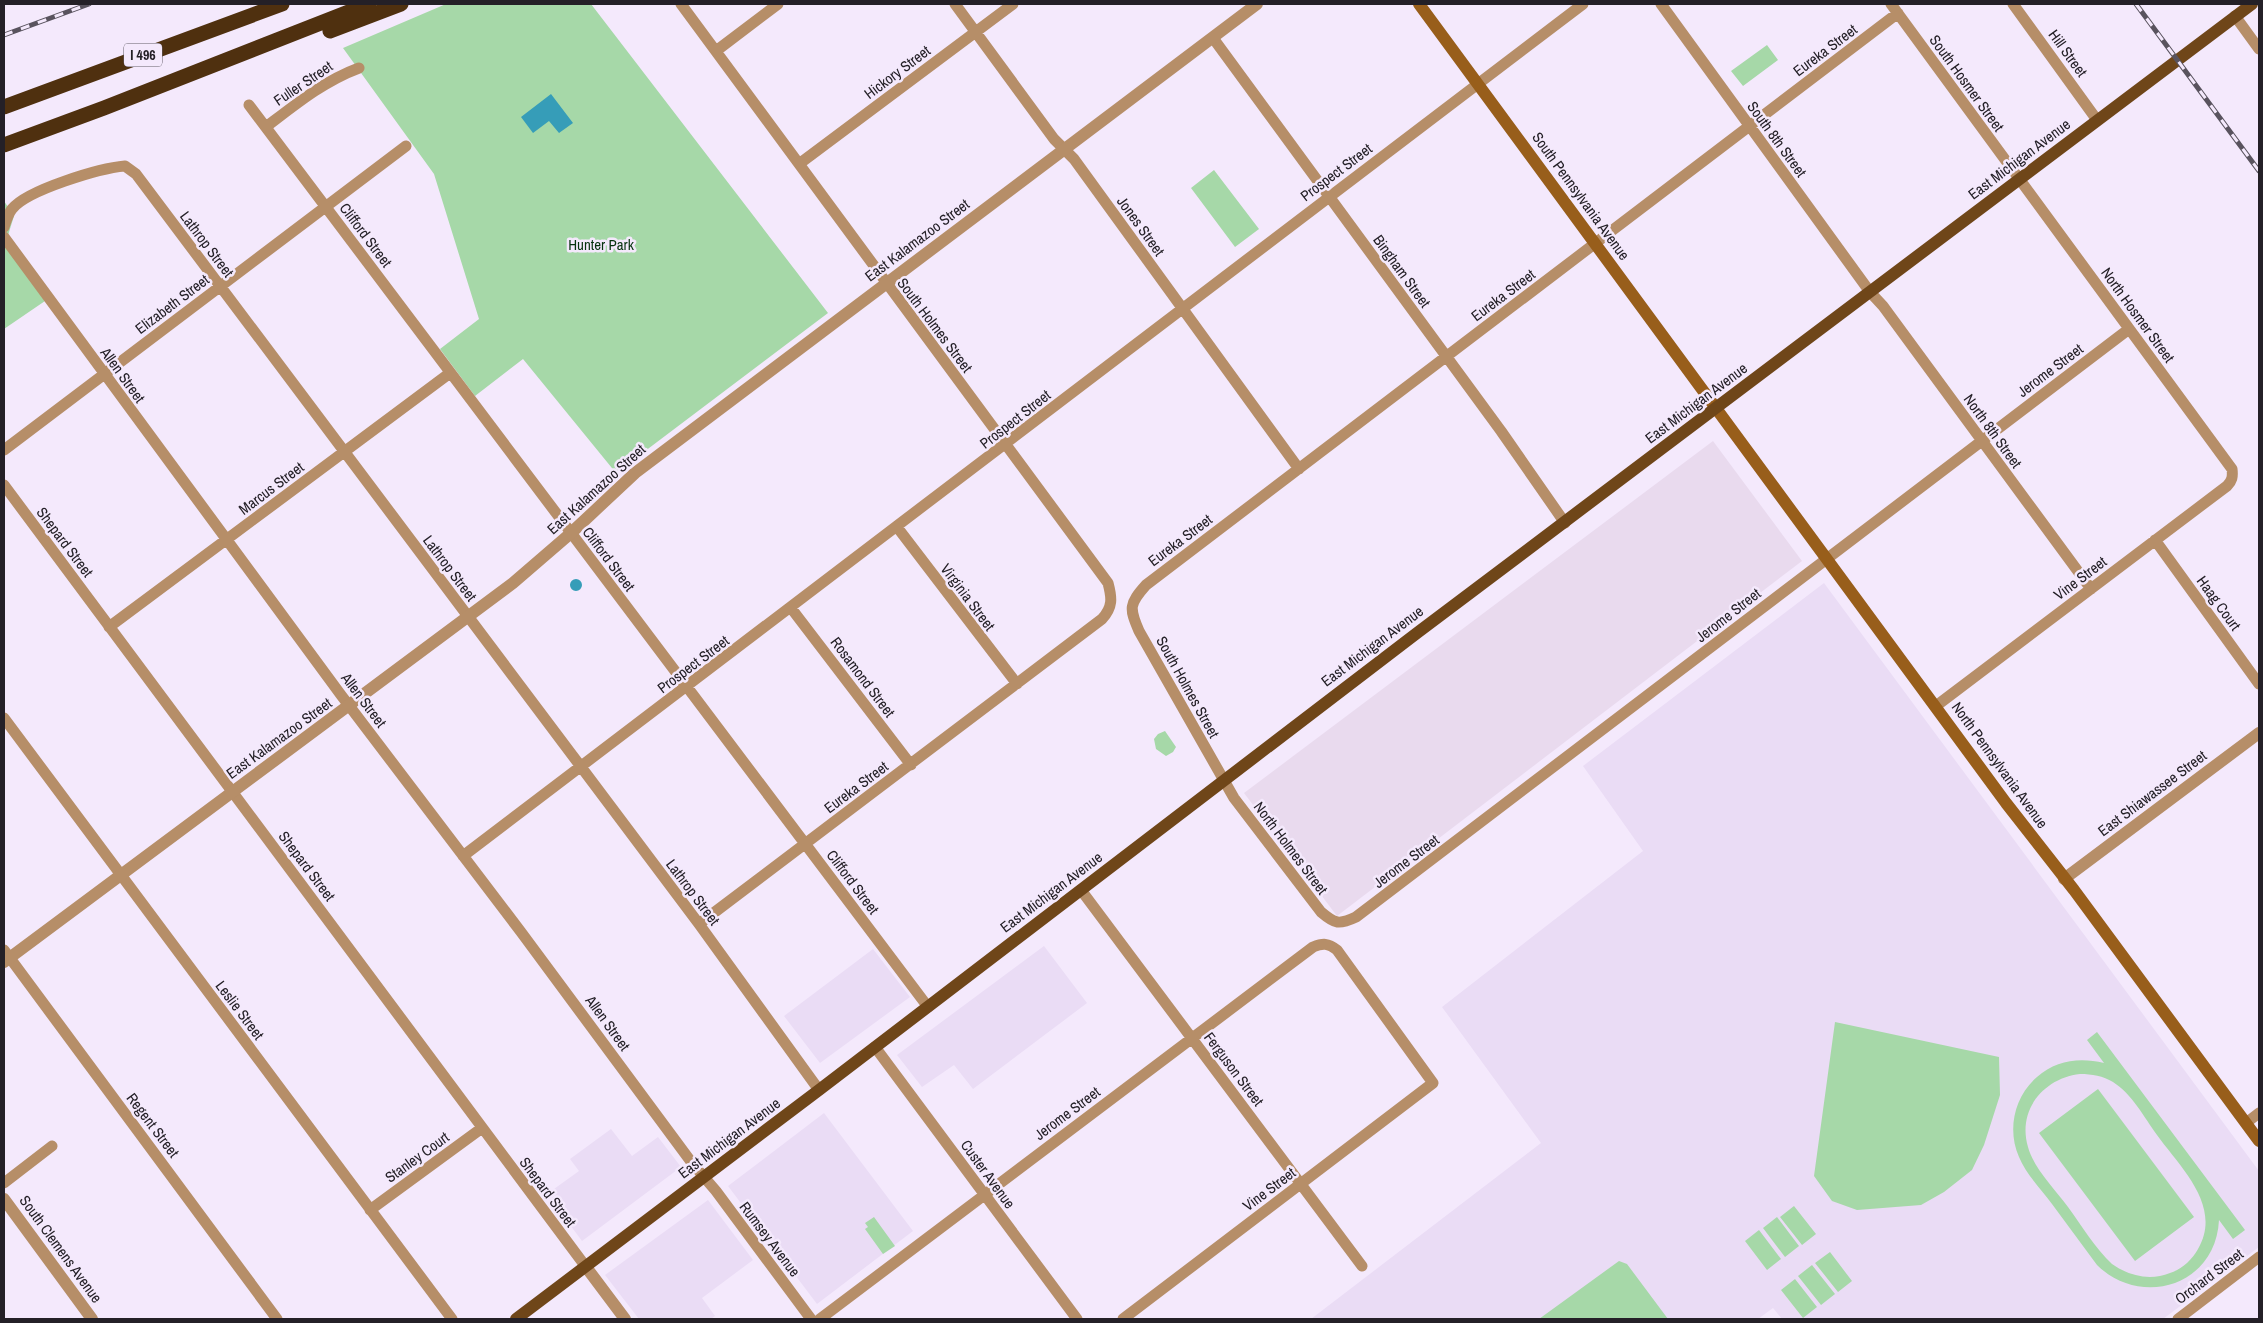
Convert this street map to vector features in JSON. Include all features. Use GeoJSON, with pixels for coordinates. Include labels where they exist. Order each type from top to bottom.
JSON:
{"type":"FeatureCollection","features":[{"type":"Feature","properties":{"kind":"highway","name":"I 496"},"geometry":{"type":"LineString","coordinates":[[4,107],[282,4]]}},
{"type":"Feature","properties":{"kind":"highway","name":"I 496"},"geometry":{"type":"LineString","coordinates":[[4,145],[104,108],[369,4]]}},
{"type":"Feature","properties":{"kind":"highway"},"geometry":{"type":"LineString","coordinates":[[104,108],[203,77],[401,4]]}},
{"type":"Feature","properties":{"kind":"main road","name":"South Pennsylvania Avenue"},"geometry":{"type":"LineString","coordinates":[[1419,4],[1716,408]]}},
{"type":"Feature","properties":{"kind":"main road","name":"East Michigan Avenue"},"geometry":{"type":"LineString","coordinates":[[516,1319],[820,1090],[1223,781],[2252,4]]}},
{"type":"Feature","properties":{"kind":"main road","name":"North Pennsylvania Avenue"},"geometry":{"type":"LineString","coordinates":[[1716,408],[2002,797],[2259,1138]]}},
{"type":"Feature","properties":{"kind":"street","name":"South Holmes Street"},"geometry":{"type":"LineString","coordinates":[[681,4],[1108,583],[1112,603],[1102,620]]}},
{"type":"Feature","properties":{"kind":"street"},"geometry":{"type":"LineString","coordinates":[[716,51],[778,4]]}},
{"type":"Feature","properties":{"kind":"street","name":"Jones Street"},"geometry":{"type":"LineString","coordinates":[[955,4],[1018,90],[1074,159],[1299,469]]}},
{"type":"Feature","properties":{"kind":"street","name":"Hickory Street"},"geometry":{"type":"LineString","coordinates":[[799,164],[1013,4]]}},
{"type":"Feature","properties":{"kind":"street","name":"East Kalamazoo Street"},"geometry":{"type":"LineString","coordinates":[[6,957],[121,875],[468,617],[541,560],[635,473],[1257,4]]}},
{"type":"Feature","properties":{"kind":"street","name":"Prospect Street"},"geometry":{"type":"LineString","coordinates":[[463,856],[897,528],[1583,4]]}},
{"type":"Feature","properties":{"kind":"street","name":"South 8th Street"},"geometry":{"type":"LineString","coordinates":[[1661,4],[1870,292]]}},
{"type":"Feature","properties":{"kind":"street","name":"Hill Street"},"geometry":{"type":"LineString","coordinates":[[2013,4],[2097,120]]}},
{"type":"Feature","properties":{"kind":"street","name":"Eureka Street"},"geometry":{"type":"LineString","coordinates":[[1132,606],[1134,598],[1146,585],[1749,126],[1895,8]]}},
{"type":"Feature","properties":{"kind":"street","name":"South Hosmer Street"},"geometry":{"type":"LineString","coordinates":[[1895,8],[2019,179]]}},
{"type":"Feature","properties":{"kind":"street"},"geometry":{"type":"LineString","coordinates":[[2235,16],[2259,49]]}},
{"type":"Feature","properties":{"kind":"street","name":"Bingham Street"},"geometry":{"type":"LineString","coordinates":[[1213,38],[1565,523]]}},
{"type":"Feature","properties":{"kind":"street","name":"Fuller Street"},"geometry":{"type":"LineString","coordinates":[[266,127],[309,93],[338,75],[359,68]]}},
{"type":"Feature","properties":{"kind":"street","name":"Clifford Street"},"geometry":{"type":"LineString","coordinates":[[249,105],[928,1007]]}},
{"type":"Feature","properties":{"kind":"street","name":"Elizabeth Street"},"geometry":{"type":"LineString","coordinates":[[4,450],[406,146]]}},
{"type":"Feature","properties":{"kind":"street","name":"Lathrop Street"},"geometry":{"type":"LineString","coordinates":[[4,227],[12,209],[31,194],[110,167],[125,166],[136,174],[580,768],[699,924],[820,1090]]}},
{"type":"Feature","properties":{"kind":"street","name":"North Hosmer Street"},"geometry":{"type":"LineString","coordinates":[[2019,179],[2232,470]]}},
{"type":"Feature","properties":{"kind":"street","name":"Allen Street"},"geometry":{"type":"LineString","coordinates":[[4,237],[349,706],[704,1177]]}},
{"type":"Feature","properties":{"kind":"street","name":"North 8th Street"},"geometry":{"type":"LineString","coordinates":[[1870,292],[2091,589]]}},
{"type":"Feature","properties":{"kind":"street","name":"Jerome Street"},"geometry":{"type":"LineString","coordinates":[[1344,923],[1357,916],[2129,329]]}},
{"type":"Feature","properties":{"kind":"street","name":"Marcus Street"},"geometry":{"type":"LineString","coordinates":[[109,627],[450,373]]}},
{"type":"Feature","properties":{"kind":"street","name":"Vine Street"},"geometry":{"type":"LineString","coordinates":[[1936,706],[2227,486],[2232,481],[2232,470]]}},
{"type":"Feature","properties":{"kind":"street","name":"Shepard Street"},"geometry":{"type":"LineString","coordinates":[[4,484],[586,1267]]}},
{"type":"Feature","properties":{"kind":"street","name":"Virginia Street"},"geometry":{"type":"LineString","coordinates":[[897,528],[1017,684]]}},
{"type":"Feature","properties":{"kind":"street","name":"Haag Court"},"geometry":{"type":"LineString","coordinates":[[2155,540],[2259,684]]}},
{"type":"Feature","properties":{"kind":"street","name":"South Holmes Street"},"geometry":{"type":"LineString","coordinates":[[1132,606],[1132,614],[1139,631],[1223,781]]}},
{"type":"Feature","properties":{"kind":"street","name":"Rosamond Street"},"geometry":{"type":"LineString","coordinates":[[791,608],[910,765]]}},
{"type":"Feature","properties":{"kind":"street","name":"Eureka Street"},"geometry":{"type":"LineString","coordinates":[[699,924],[1102,620]]}},
{"type":"Feature","properties":{"kind":"street","name":"Leslie Street"},"geometry":{"type":"LineString","coordinates":[[4,718],[452,1319]]}},
{"type":"Feature","properties":{"kind":"street","name":"East Shiawassee Street"},"geometry":{"type":"LineString","coordinates":[[2064,879],[2259,733]]}},
{"type":"Feature","properties":{"kind":"street","name":"North Holmes Street"},"geometry":{"type":"LineString","coordinates":[[1223,781],[1321,912],[1332,922],[1344,923]]}},
{"type":"Feature","properties":{"kind":"street","name":"Ferguson Street"},"geometry":{"type":"LineString","coordinates":[[1081,890],[1362,1266]]}},
{"type":"Feature","properties":{"kind":"street","name":"Jerome Street"},"geometry":{"type":"LineString","coordinates":[[820,1319],[1312,947],[1329,944],[1336,948],[1433,1083]]}},
{"type":"Feature","properties":{"kind":"street","name":"Regent Street"},"geometry":{"type":"LineString","coordinates":[[6,957],[277,1319]]}},
{"type":"Feature","properties":{"kind":"street","name":"Custer Avenue"},"geometry":{"type":"LineString","coordinates":[[876,1047],[1077,1319]]}},
{"type":"Feature","properties":{"kind":"street","name":"Vine Street"},"geometry":{"type":"LineString","coordinates":[[1123,1319],[1433,1083]]}},
{"type":"Feature","properties":{"kind":"street"},"geometry":{"type":"LineString","coordinates":[[2246,1123],[2259,1113]]}},
{"type":"Feature","properties":{"kind":"street","name":"Stanley Court"},"geometry":{"type":"LineString","coordinates":[[370,1210],[482,1128]]}},
{"type":"Feature","properties":{"kind":"street"},"geometry":{"type":"LineString","coordinates":[[4,1183],[52,1146]]}},
{"type":"Feature","properties":{"kind":"street","name":"Rumsey Avenue"},"geometry":{"type":"LineString","coordinates":[[704,1177],[811,1319]]}},
{"type":"Feature","properties":{"kind":"street","name":"South Clemens Avenue"},"geometry":{"type":"LineString","coordinates":[[4,1199],[92,1319]]}},
{"type":"Feature","properties":{"kind":"street","name":"Orchard Street"},"geometry":{"type":"LineString","coordinates":[[2178,1319],[2259,1257]]}},
{"type":"Feature","properties":{"kind":"street"},"geometry":{"type":"LineString","coordinates":[[586,1267],[625,1319]]}},
{"type":"Feature","properties":{"kind":"shaded area"},"geometry":{"type":"Polygon","coordinates":[[[1713,441],[1802,561],[1337,916],[1244,793],[1713,441]]]}},
{"type":"Feature","properties":{"kind":"shaded area"},"geometry":{"type":"Polygon","coordinates":[[[1824,583],[2259,1171],[2259,1247],[2163,1319],[1782,1319],[1773,1308],[1758,1319],[1311,1319],[1541,1143],[1442,1007],[1643,851],[1583,766],[1824,583]]]}},
{"type":"Feature","properties":{"kind":"shaded area"},"geometry":{"type":"Polygon","coordinates":[[[1044,946],[1087,1003],[973,1089],[954,1065],[922,1087],[897,1055],[1044,946]]]}},
{"type":"Feature","properties":{"kind":"shaded area"},"geometry":{"type":"Polygon","coordinates":[[[873,949],[910,997],[820,1063],[784,1016],[873,949]]]}},
{"type":"Feature","properties":{"kind":"shaded area"},"geometry":{"type":"Polygon","coordinates":[[[824,1113],[913,1231],[817,1304],[728,1186],[824,1113]]]}},
{"type":"Feature","properties":{"kind":"shaded area"},"geometry":{"type":"Polygon","coordinates":[[[611,1129],[632,1156],[658,1137],[681,1167],[582,1241],[547,1194],[579,1171],[570,1159],[611,1129]]]}},
{"type":"Feature","properties":{"kind":"shaded area"},"geometry":{"type":"Polygon","coordinates":[[[708,1200],[753,1260],[702,1298],[715,1316],[711,1319],[639,1319],[605,1275],[708,1200]]]}},
{"type":"Feature","properties":{"kind":"green space","name":"Hunter Park"},"geometry":{"type":"Polygon","coordinates":[[[446,4],[591,4],[828,313],[616,473],[523,359],[475,396],[440,349],[479,319],[434,174],[343,48],[446,4]]]}},
{"type":"Feature","properties":{"kind":"green space"},"geometry":{"type":"Polygon","coordinates":[[[1767,45],[1778,60],[1743,86],[1731,71],[1767,45]]]}},
{"type":"Feature","properties":{"kind":"green space"},"geometry":{"type":"Polygon","coordinates":[[[1214,170],[1259,229],[1235,247],[1191,188],[1214,170]]]}},
{"type":"Feature","properties":{"kind":"green space"},"geometry":{"type":"Polygon","coordinates":[[[4,201],[14,216],[5,245],[45,301],[4,329],[4,201]]]}},
{"type":"Feature","properties":{"kind":"green space"},"geometry":{"type":"Polygon","coordinates":[[[1165,731],[1176,747],[1173,752],[1166,756],[1156,749],[1154,739],[1158,734],[1165,731]]]}},
{"type":"Feature","properties":{"kind":"green space"},"geometry":{"type":"Polygon","coordinates":[[[1835,1022],[1999,1057],[2000,1095],[1984,1145],[1972,1170],[1944,1192],[1921,1205],[1857,1210],[1832,1201],[1814,1176],[1835,1022]]]}},
{"type":"Feature","properties":{"kind":"green space"},"geometry":{"type":"Polygon","coordinates":[[[2097,1032],[2245,1230],[2233,1239],[2219,1220],[2215,1242],[2205,1261],[2191,1274],[2174,1283],[2155,1287],[2135,1286],[2115,1278],[2097,1265],[2030,1175],[2015,1147],[2013,1125],[2018,1104],[2029,1085],[2037,1077],[2052,1067],[2069,1061],[2086,1060],[2104,1063],[2087,1040],[2097,1032]],[[2080,1074],[2055,1082],[2045,1089],[2036,1098],[2030,1109],[2026,1121],[2026,1133],[2028,1147],[2035,1163],[2094,1244],[2112,1264],[2125,1272],[2147,1277],[2155,1277],[2183,1267],[2198,1249],[2204,1233],[2205,1218],[2202,1202],[2196,1188],[2137,1106],[2120,1087],[2109,1080],[2097,1076],[2080,1074]]]}},
{"type":"Feature","properties":{"kind":"green space"},"geometry":{"type":"Polygon","coordinates":[[[2098,1089],[2194,1217],[2135,1261],[2039,1133],[2098,1089]]]}},
{"type":"Feature","properties":{"kind":"green space"},"geometry":{"type":"Polygon","coordinates":[[[1794,1206],[1816,1234],[1802,1245],[1780,1217],[1794,1206]]]}},
{"type":"Feature","properties":{"kind":"green space"},"geometry":{"type":"Polygon","coordinates":[[[874,1217],[895,1246],[883,1254],[865,1229],[868,1227],[865,1223],[874,1217]]]}},
{"type":"Feature","properties":{"kind":"green space"},"geometry":{"type":"Polygon","coordinates":[[[1777,1217],[1799,1246],[1785,1257],[1763,1228],[1777,1217]]]}},
{"type":"Feature","properties":{"kind":"green space"},"geometry":{"type":"Polygon","coordinates":[[[1759,1230],[1781,1259],[1767,1270],[1745,1241],[1759,1230]]]}},
{"type":"Feature","properties":{"kind":"green space"},"geometry":{"type":"Polygon","coordinates":[[[1830,1252],[1852,1281],[1838,1292],[1815,1263],[1830,1252]]]}},
{"type":"Feature","properties":{"kind":"green space"},"geometry":{"type":"Polygon","coordinates":[[[1619,1261],[1627,1264],[1668,1319],[1539,1319],[1619,1261]]]}},
{"type":"Feature","properties":{"kind":"green space"},"geometry":{"type":"Polygon","coordinates":[[[1812,1265],[1835,1294],[1821,1305],[1798,1276],[1812,1265]]]}},
{"type":"Feature","properties":{"kind":"green space"},"geometry":{"type":"Polygon","coordinates":[[[1795,1279],[1817,1307],[1803,1318],[1781,1290],[1795,1279]]]}},
{"type":"Feature","properties":{"kind":"water"},"geometry":{"type":"Polygon","coordinates":[[[551,94],[573,123],[559,133],[549,121],[533,133],[521,117],[551,94]]]}},
{"type":"Feature","properties":{"kind":"water"},"geometry":{"type":"Polygon","coordinates":[[[576,579],[582,585],[576,591],[570,585],[576,579]]]}},
{"type":"Feature","properties":{"kind":"railway"},"geometry":{"type":"LineString","coordinates":[[4,35],[89,4]]}},
{"type":"Feature","properties":{"kind":"railway"},"geometry":{"type":"LineString","coordinates":[[2136,4],[2259,171]]}}]}
